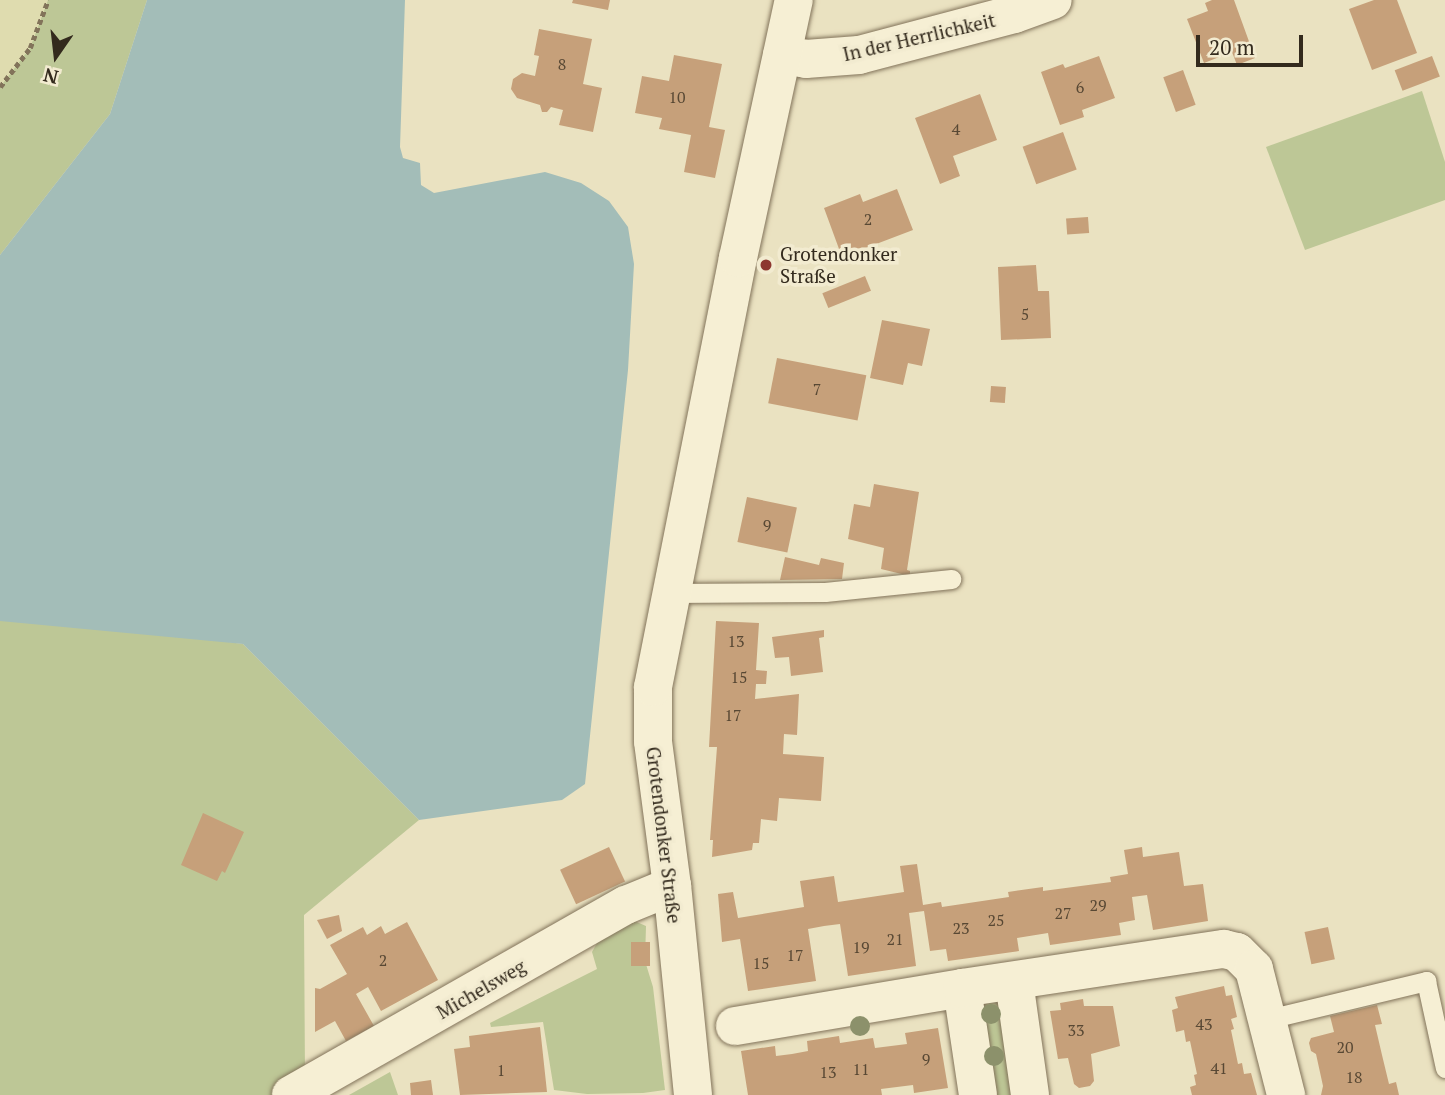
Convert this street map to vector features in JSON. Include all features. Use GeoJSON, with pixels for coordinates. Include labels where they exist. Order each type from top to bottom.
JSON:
{"type":"FeatureCollection","features":[{"type":"Feature","properties":{"kind":"street","name":"Grotendonker Straße"},"geometry":{"type":"LineString","coordinates":[[693,1095],[651,712],[658,650],[669,593],[794,0]]}},
{"type":"Feature","properties":{"kind":"street","name":"In der Herrlichkeit"},"geometry":{"type":"LineString","coordinates":[[782,55],[806,59],[859,55],[1014,14],[1053,0]]}},
{"type":"Feature","properties":{"kind":"street","name":"Michelsweg"},"geometry":{"type":"LineString","coordinates":[[304,1091],[626,905],[672,886]]}},
{"type":"Feature","properties":{"kind":"street"},"geometry":{"type":"LineString","coordinates":[[735,1026],[962,988],[1224,949],[1237,952],[1254,968],[1286,1095]]}},
{"type":"Feature","properties":{"kind":"street"},"geometry":{"type":"LineString","coordinates":[[1014,981],[1030,1095]]}},
{"type":"Feature","properties":{"kind":"street"},"geometry":{"type":"LineString","coordinates":[[962,988],[978,1095]]}},
{"type":"Feature","properties":{"kind":"lane"},"geometry":{"type":"LineString","coordinates":[[669,593],[825,592],[951,579]]}},
{"type":"Feature","properties":{"kind":"lane"},"geometry":{"type":"LineString","coordinates":[[1268,1019],[1426,981],[1445,1068]]}},
{"type":"Feature","properties":{"kind":"path"},"geometry":{"type":"LineString","coordinates":[[0,87],[30,48],[48,0]]}},
{"type":"Feature","properties":{"kind":"shaded area"},"geometry":{"type":"Polygon","coordinates":[[[0,0],[48,0],[30,48],[0,87],[0,0]]]}},
{"type":"Feature","properties":{"kind":"green space"},"geometry":{"type":"Polygon","coordinates":[[[48,0],[147,0],[110,114],[0,255],[0,87],[30,48],[48,0]]]}},
{"type":"Feature","properties":{"kind":"green space"},"geometry":{"type":"Polygon","coordinates":[[[1422,91],[1445,162],[1445,200],[1305,250],[1266,147],[1422,91]]]}},
{"type":"Feature","properties":{"kind":"green space"},"geometry":{"type":"Polygon","coordinates":[[[0,610],[243,644],[419,820],[304,915],[305,1078],[281,1095],[0,1095],[0,610]]]}},
{"type":"Feature","properties":{"kind":"green space"},"geometry":{"type":"Polygon","coordinates":[[[632,920],[646,926],[645,961],[653,987],[665,1090],[587,1094],[554,1090],[543,1022],[491,1027],[490,1023],[597,969],[592,952],[597,943],[632,920]]]}},
{"type":"Feature","properties":{"kind":"green space"},"geometry":{"type":"Polygon","coordinates":[[[1000,1002],[1019,1095],[988,1095],[981,1005],[1000,1002]]]}},
{"type":"Feature","properties":{"kind":"green space"},"geometry":{"type":"Polygon","coordinates":[[[390,1072],[398,1095],[349,1095],[390,1072]]]}},
{"type":"Feature","properties":{"kind":"water"},"geometry":{"type":"Polygon","coordinates":[[[147,0],[405,0],[400,147],[403,158],[420,163],[421,185],[434,193],[545,172],[581,183],[609,201],[628,227],[634,264],[628,370],[585,784],[562,800],[419,820],[243,644],[0,621],[0,255],[110,114],[147,0]]]}},
{"type":"Feature","properties":{"kind":"building"},"geometry":{"type":"Polygon","coordinates":[[[573,0],[610,0],[608,10],[572,3],[573,0]]]}},
{"type":"Feature","properties":{"kind":"building"},"geometry":{"type":"Polygon","coordinates":[[[1212,0],[1234,0],[1255,58],[1237,65],[1232,52],[1204,63],[1187,19],[1208,11],[1205,3],[1212,0]]]}},
{"type":"Feature","properties":{"kind":"building"},"geometry":{"type":"Polygon","coordinates":[[[1374,0],[1397,0],[1417,53],[1372,70],[1349,9],[1374,0]]]}},
{"type":"Feature","properties":{"kind":"building"},"geometry":{"type":"Polygon","coordinates":[[[539,29],[592,39],[583,84],[602,88],[593,132],[559,125],[563,110],[551,107],[547,112],[542,112],[540,105],[517,98],[511,89],[513,79],[522,73],[535,76],[539,56],[534,55],[539,29]]]}},
{"type":"Feature","properties":{"kind":"building"},"geometry":{"type":"Polygon","coordinates":[[[674,55],[722,64],[709,127],[725,130],[715,178],[684,172],[691,135],[659,129],[662,118],[635,113],[642,76],[669,81],[674,55]]]}},
{"type":"Feature","properties":{"kind":"building"},"geometry":{"type":"Polygon","coordinates":[[[1099,56],[1115,98],[1082,110],[1084,117],[1060,125],[1041,72],[1063,64],[1065,68],[1099,56]]]}},
{"type":"Feature","properties":{"kind":"building"},"geometry":{"type":"Polygon","coordinates":[[[1432,56],[1440,77],[1403,91],[1395,70],[1432,56]]]}},
{"type":"Feature","properties":{"kind":"building"},"geometry":{"type":"Polygon","coordinates":[[[1183,70],[1196,105],[1176,112],[1163,77],[1183,70]]]}},
{"type":"Feature","properties":{"kind":"building"},"geometry":{"type":"Polygon","coordinates":[[[980,94],[997,140],[953,156],[960,176],[940,184],[915,118],[980,94]]]}},
{"type":"Feature","properties":{"kind":"building"},"geometry":{"type":"Polygon","coordinates":[[[1063,132],[1077,170],[1036,184],[1023,147],[1063,132]]]}},
{"type":"Feature","properties":{"kind":"building"},"geometry":{"type":"Polygon","coordinates":[[[897,189],[913,230],[842,257],[824,208],[860,194],[863,202],[897,189]]]}},
{"type":"Feature","properties":{"kind":"building"},"geometry":{"type":"Polygon","coordinates":[[[1088,217],[1089,233],[1067,234],[1066,219],[1088,217]]]}},
{"type":"Feature","properties":{"kind":"building"},"geometry":{"type":"Polygon","coordinates":[[[1036,265],[1038,291],[1049,291],[1051,338],[1001,340],[998,267],[1036,265]]]}},
{"type":"Feature","properties":{"kind":"building"},"geometry":{"type":"Polygon","coordinates":[[[865,276],[871,291],[828,308],[822,293],[865,276]]]}},
{"type":"Feature","properties":{"kind":"building"},"geometry":{"type":"Polygon","coordinates":[[[882,320],[930,329],[922,366],[908,363],[903,385],[870,378],[882,320]]]}},
{"type":"Feature","properties":{"kind":"building"},"geometry":{"type":"Polygon","coordinates":[[[777,358],[866,375],[858,421],[768,403],[777,358]]]}},
{"type":"Feature","properties":{"kind":"building"},"geometry":{"type":"Polygon","coordinates":[[[991,386],[1006,387],[1005,403],[990,402],[991,386]]]}},
{"type":"Feature","properties":{"kind":"building"},"geometry":{"type":"Polygon","coordinates":[[[874,484],[919,492],[907,570],[910,571],[910,576],[881,569],[884,548],[848,539],[854,504],[870,507],[874,484]]]}},
{"type":"Feature","properties":{"kind":"building"},"geometry":{"type":"Polygon","coordinates":[[[747,497],[797,508],[787,553],[737,542],[747,497]]]}},
{"type":"Feature","properties":{"kind":"building"},"geometry":{"type":"Polygon","coordinates":[[[785,557],[819,565],[821,558],[844,563],[842,579],[780,580],[785,557]]]}},
{"type":"Feature","properties":{"kind":"building"},"geometry":{"type":"Polygon","coordinates":[[[716,621],[759,623],[756,670],[767,671],[766,684],[756,684],[755,699],[799,694],[797,735],[784,734],[783,754],[824,757],[821,801],[779,798],[777,821],[761,819],[759,843],[753,843],[752,850],[712,857],[713,840],[710,840],[717,747],[709,747],[716,621]]]}},
{"type":"Feature","properties":{"kind":"building"},"geometry":{"type":"Polygon","coordinates":[[[824,630],[824,637],[819,638],[823,672],[791,676],[789,657],[775,658],[772,637],[824,630]]]}},
{"type":"Feature","properties":{"kind":"building"},"geometry":{"type":"Polygon","coordinates":[[[203,813],[244,832],[225,873],[222,871],[217,881],[181,865],[203,813]]]}},
{"type":"Feature","properties":{"kind":"building"},"geometry":{"type":"Polygon","coordinates":[[[609,847],[625,881],[576,904],[560,870],[609,847]]]}},
{"type":"Feature","properties":{"kind":"building"},"geometry":{"type":"Polygon","coordinates":[[[1142,847],[1143,857],[1179,852],[1184,886],[1203,884],[1208,921],[1153,930],[1147,895],[1132,897],[1135,920],[1119,923],[1121,935],[1050,945],[1048,933],[1017,938],[1019,951],[948,961],[946,949],[930,951],[924,911],[909,913],[916,966],[848,976],[840,924],[824,926],[808,929],[816,981],[748,991],[740,939],[722,942],[718,894],[733,892],[738,918],[804,907],[800,881],[834,876],[838,902],[904,892],[900,866],[917,864],[923,905],[941,902],[942,907],[1009,897],[1008,892],[1043,887],[1043,891],[1111,882],[1110,877],[1128,874],[1124,850],[1142,847]]]}},
{"type":"Feature","properties":{"kind":"building"},"geometry":{"type":"Polygon","coordinates":[[[339,915],[342,931],[327,939],[317,920],[339,915]]]}},
{"type":"Feature","properties":{"kind":"building"},"geometry":{"type":"Polygon","coordinates":[[[407,922],[438,980],[381,1011],[368,987],[356,994],[374,1026],[346,1041],[335,1021],[315,1032],[315,988],[320,989],[347,974],[330,945],[363,927],[367,935],[381,926],[385,934],[407,922]]]}},
{"type":"Feature","properties":{"kind":"building"},"geometry":{"type":"Polygon","coordinates":[[[1328,927],[1335,959],[1311,964],[1305,932],[1328,927]]]}},
{"type":"Feature","properties":{"kind":"building"},"geometry":{"type":"Polygon","coordinates":[[[631,942],[650,942],[650,966],[631,966],[631,942]]]}},
{"type":"Feature","properties":{"kind":"building"},"geometry":{"type":"Polygon","coordinates":[[[1224,986],[1226,996],[1232,995],[1237,1017],[1231,1019],[1234,1029],[1231,1030],[1238,1064],[1242,1063],[1244,1074],[1251,1073],[1257,1095],[1192,1095],[1190,1087],[1196,1085],[1194,1075],[1197,1074],[1190,1041],[1186,1042],[1184,1030],[1176,1032],[1172,1010],[1178,1008],[1175,997],[1224,986]]]}},
{"type":"Feature","properties":{"kind":"building"},"geometry":{"type":"Polygon","coordinates":[[[1083,999],[1084,1006],[1113,1006],[1120,1046],[1091,1054],[1094,1081],[1090,1086],[1079,1088],[1074,1084],[1068,1058],[1058,1059],[1050,1011],[1061,1010],[1060,1003],[1083,999]]]}},
{"type":"Feature","properties":{"kind":"building"},"geometry":{"type":"Polygon","coordinates":[[[1377,1005],[1382,1024],[1375,1025],[1389,1084],[1396,1082],[1399,1095],[1321,1095],[1323,1086],[1316,1054],[1311,1051],[1309,1043],[1311,1038],[1334,1032],[1330,1016],[1377,1005]]]}},
{"type":"Feature","properties":{"kind":"building"},"geometry":{"type":"Polygon","coordinates":[[[540,1027],[547,1092],[460,1095],[454,1049],[470,1047],[469,1036],[540,1027]]]}},
{"type":"Feature","properties":{"kind":"building"},"geometry":{"type":"Polygon","coordinates":[[[938,1028],[948,1088],[914,1093],[913,1085],[881,1089],[882,1095],[748,1095],[741,1051],[775,1046],[776,1056],[792,1054],[808,1051],[807,1041],[839,1036],[840,1043],[873,1038],[875,1048],[907,1044],[905,1033],[938,1028]]]}},
{"type":"Feature","properties":{"kind":"building"},"geometry":{"type":"Polygon","coordinates":[[[431,1080],[433,1095],[411,1095],[410,1083],[431,1080]]]}},
{"type":"Feature","properties":{"kind":"place","name":"Grotendonker Straße"},"geometry":{"type":"Point","coordinates":[766,265]}}]}
